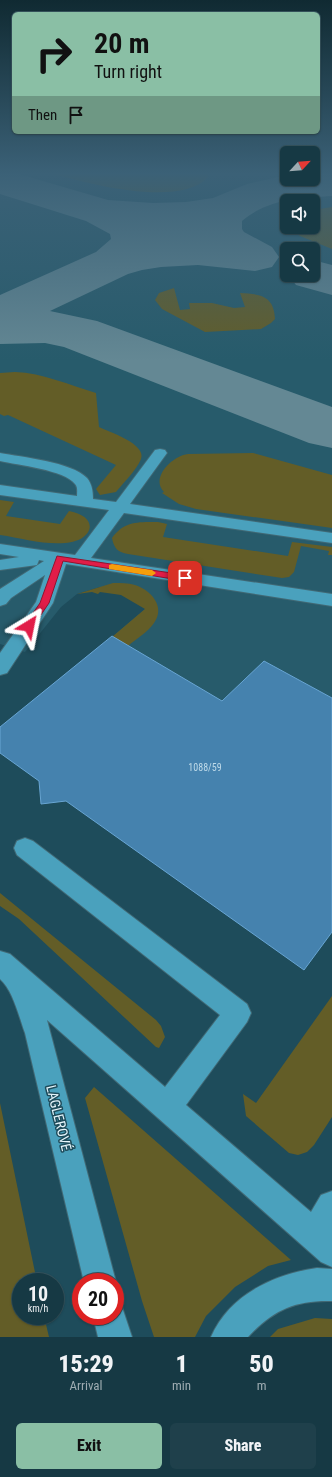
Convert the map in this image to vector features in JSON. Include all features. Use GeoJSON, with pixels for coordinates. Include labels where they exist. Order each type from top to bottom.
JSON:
{"type":"FeatureCollection","features":[{"type":"Feature","properties":{"kind":"lane"},"geometry":{"type":"LineString","coordinates":[[79,562],[160,453]]}},
{"type":"Feature","properties":{"kind":"lane"},"geometry":{"type":"LineString","coordinates":[[0,457],[64,470],[76,475],[85,488],[85,502]]}},
{"type":"Feature","properties":{"kind":"lane"},"geometry":{"type":"LineString","coordinates":[[0,490],[120,506],[332,538]]}},
{"type":"Feature","properties":{"kind":"lane"},"geometry":{"type":"LineString","coordinates":[[0,550],[332,600]]}},
{"type":"Feature","properties":{"kind":"lane"},"geometry":{"type":"LineString","coordinates":[[0,565],[60,558]]}},
{"type":"Feature","properties":{"kind":"lane"},"geometry":{"type":"LineString","coordinates":[[0,600],[5,594],[60,558]]}},
{"type":"Feature","properties":{"kind":"lane"},"geometry":{"type":"LineString","coordinates":[[0,668],[44,603],[60,558]]}},
{"type":"Feature","properties":{"kind":"lane"},"geometry":{"type":"LineString","coordinates":[[25,848],[238,1013],[167,1108]]}},
{"type":"Feature","properties":{"kind":"lane"},"geometry":{"type":"LineString","coordinates":[[0,963],[323,1243],[332,1206]]}},
{"type":"Feature","properties":{"kind":"lane","name":"LAGLEROVÉ"},"geometry":{"type":"LineString","coordinates":[[0,963],[19,985],[33,1015],[98,1273]]}},
{"type":"Feature","properties":{"kind":"lane"},"geometry":{"type":"LineString","coordinates":[[228,1337],[249,1312],[272,1296],[298,1287],[324,1284],[332,1285]]}},
{"type":"Feature","properties":{"kind":"lane"},"geometry":{"type":"LineString","coordinates":[[112,1325],[115,1337]]}},
{"type":"Feature","properties":{"kind":"shaded area"},"geometry":{"type":"Polygon","coordinates":[[[0,236],[332,236],[332,698],[264,661],[222,701],[112,637],[151,604],[100,587],[77,594],[61,607],[25,652],[0,644],[0,236]]]}},
{"type":"Feature","properties":{"kind":"shaded area"},"geometry":{"type":"Polygon","coordinates":[[[301,236],[332,236],[332,249],[320,244],[320,242],[315,242],[301,236]]]}},
{"type":"Feature","properties":{"kind":"shaded area"},"geometry":{"type":"Polygon","coordinates":[[[174,288],[180,310],[190,309],[189,303],[212,303],[234,308],[245,307],[240,293],[247,293],[260,296],[269,301],[274,311],[275,319],[261,329],[205,332],[162,309],[155,300],[159,293],[174,288]]]}},
{"type":"Feature","properties":{"kind":"shaded area"},"geometry":{"type":"Polygon","coordinates":[[[15,372],[46,377],[96,393],[99,427],[126,439],[138,448],[141,454],[141,459],[136,468],[116,492],[100,495],[96,489],[116,465],[8,415],[4,416],[0,414],[0,373],[15,372]]]}},
{"type":"Feature","properties":{"kind":"shaded area"},"geometry":{"type":"Polygon","coordinates":[[[253,453],[332,475],[332,528],[196,509],[179,504],[162,493],[164,492],[160,486],[161,474],[170,463],[182,456],[188,454],[253,453]]]}},
{"type":"Feature","properties":{"kind":"shaded area"},"geometry":{"type":"Polygon","coordinates":[[[0,500],[14,502],[6,516],[60,524],[69,511],[86,518],[90,528],[87,534],[82,538],[65,543],[41,542],[0,535],[0,500]]]}},
{"type":"Feature","properties":{"kind":"shaded area"},"geometry":{"type":"Polygon","coordinates":[[[158,522],[167,524],[163,537],[288,556],[292,542],[332,547],[332,555],[328,555],[329,551],[301,546],[294,572],[289,577],[282,578],[128,554],[119,551],[115,547],[112,538],[121,528],[138,523],[158,522]]]}},
{"type":"Feature","properties":{"kind":"shaded area"},"geometry":{"type":"Polygon","coordinates":[[[113,583],[130,584],[141,587],[151,595],[157,605],[157,617],[154,623],[128,646],[112,637],[145,609],[121,595],[100,592],[98,594],[92,592],[77,594],[113,583]]]}},
{"type":"Feature","properties":{"kind":"shaded area"},"geometry":{"type":"Polygon","coordinates":[[[0,893],[156,1020],[161,1026],[165,1037],[159,1048],[156,1047],[19,919],[0,906],[0,893]]]}},
{"type":"Feature","properties":{"kind":"shaded area"},"geometry":{"type":"Polygon","coordinates":[[[332,996],[332,1117],[314,1145],[307,1152],[298,1155],[289,1153],[246,1116],[243,1094],[256,1103],[332,996]]]}},
{"type":"Feature","properties":{"kind":"shaded area"},"geometry":{"type":"Polygon","coordinates":[[[94,1087],[291,1260],[268,1266],[235,1287],[206,1316],[195,1337],[154,1337],[142,1301],[85,1098],[94,1087]]]}},
{"type":"Feature","properties":{"kind":"shaded area"},"geometry":{"type":"Polygon","coordinates":[[[0,1103],[35,1273],[12,1273],[12,1325],[46,1325],[49,1337],[0,1337],[0,1103]]]}},
{"type":"Feature","properties":{"kind":"shaded area"},"geometry":{"type":"Polygon","coordinates":[[[315,1318],[332,1319],[332,1337],[270,1337],[278,1329],[315,1318]]]}},
{"type":"Feature","properties":{"kind":"building"},"geometry":{"type":"Polygon","coordinates":[[[112,636],[222,701],[264,661],[332,698],[332,932],[304,970],[66,801],[41,804],[39,781],[0,753],[0,727],[112,636]]]}},
{"type":"Feature","properties":{"kind":"taxiway"},"geometry":{"type":"LineString","coordinates":[[113,262],[124,254],[131,246],[134,236]]}},
{"type":"Feature","properties":{"kind":"taxiway"},"geometry":{"type":"LineString","coordinates":[[110,264],[169,236]]}},
{"type":"Feature","properties":{"kind":"taxiway"},"geometry":{"type":"LineString","coordinates":[[110,264],[161,253],[198,251],[255,257],[236,248],[222,236]]}},
{"type":"Feature","properties":{"kind":"taxiway"},"geometry":{"type":"LineString","coordinates":[[0,315],[110,264]]}},
{"type":"Feature","properties":{"kind":"taxiway"},"geometry":{"type":"LineString","coordinates":[[105,265],[110,264]]}},
{"type":"Feature","properties":{"kind":"taxiway"},"geometry":{"type":"LineString","coordinates":[[320,277],[332,280]]}},
{"type":"Feature","properties":{"kind":"taxiway"},"geometry":{"type":"LineString","coordinates":[[0,328],[45,327],[78,333],[332,429]]}},
{"type":"Feature","properties":{"kind":"slow traffic"},"geometry":{"type":"LineString","coordinates":[[112,567],[152,573]]}},
{"type":"Feature","properties":{"kind":"route"},"geometry":{"type":"LineString","coordinates":[[29,626],[44,603],[60,558],[185,578]]}}]}
